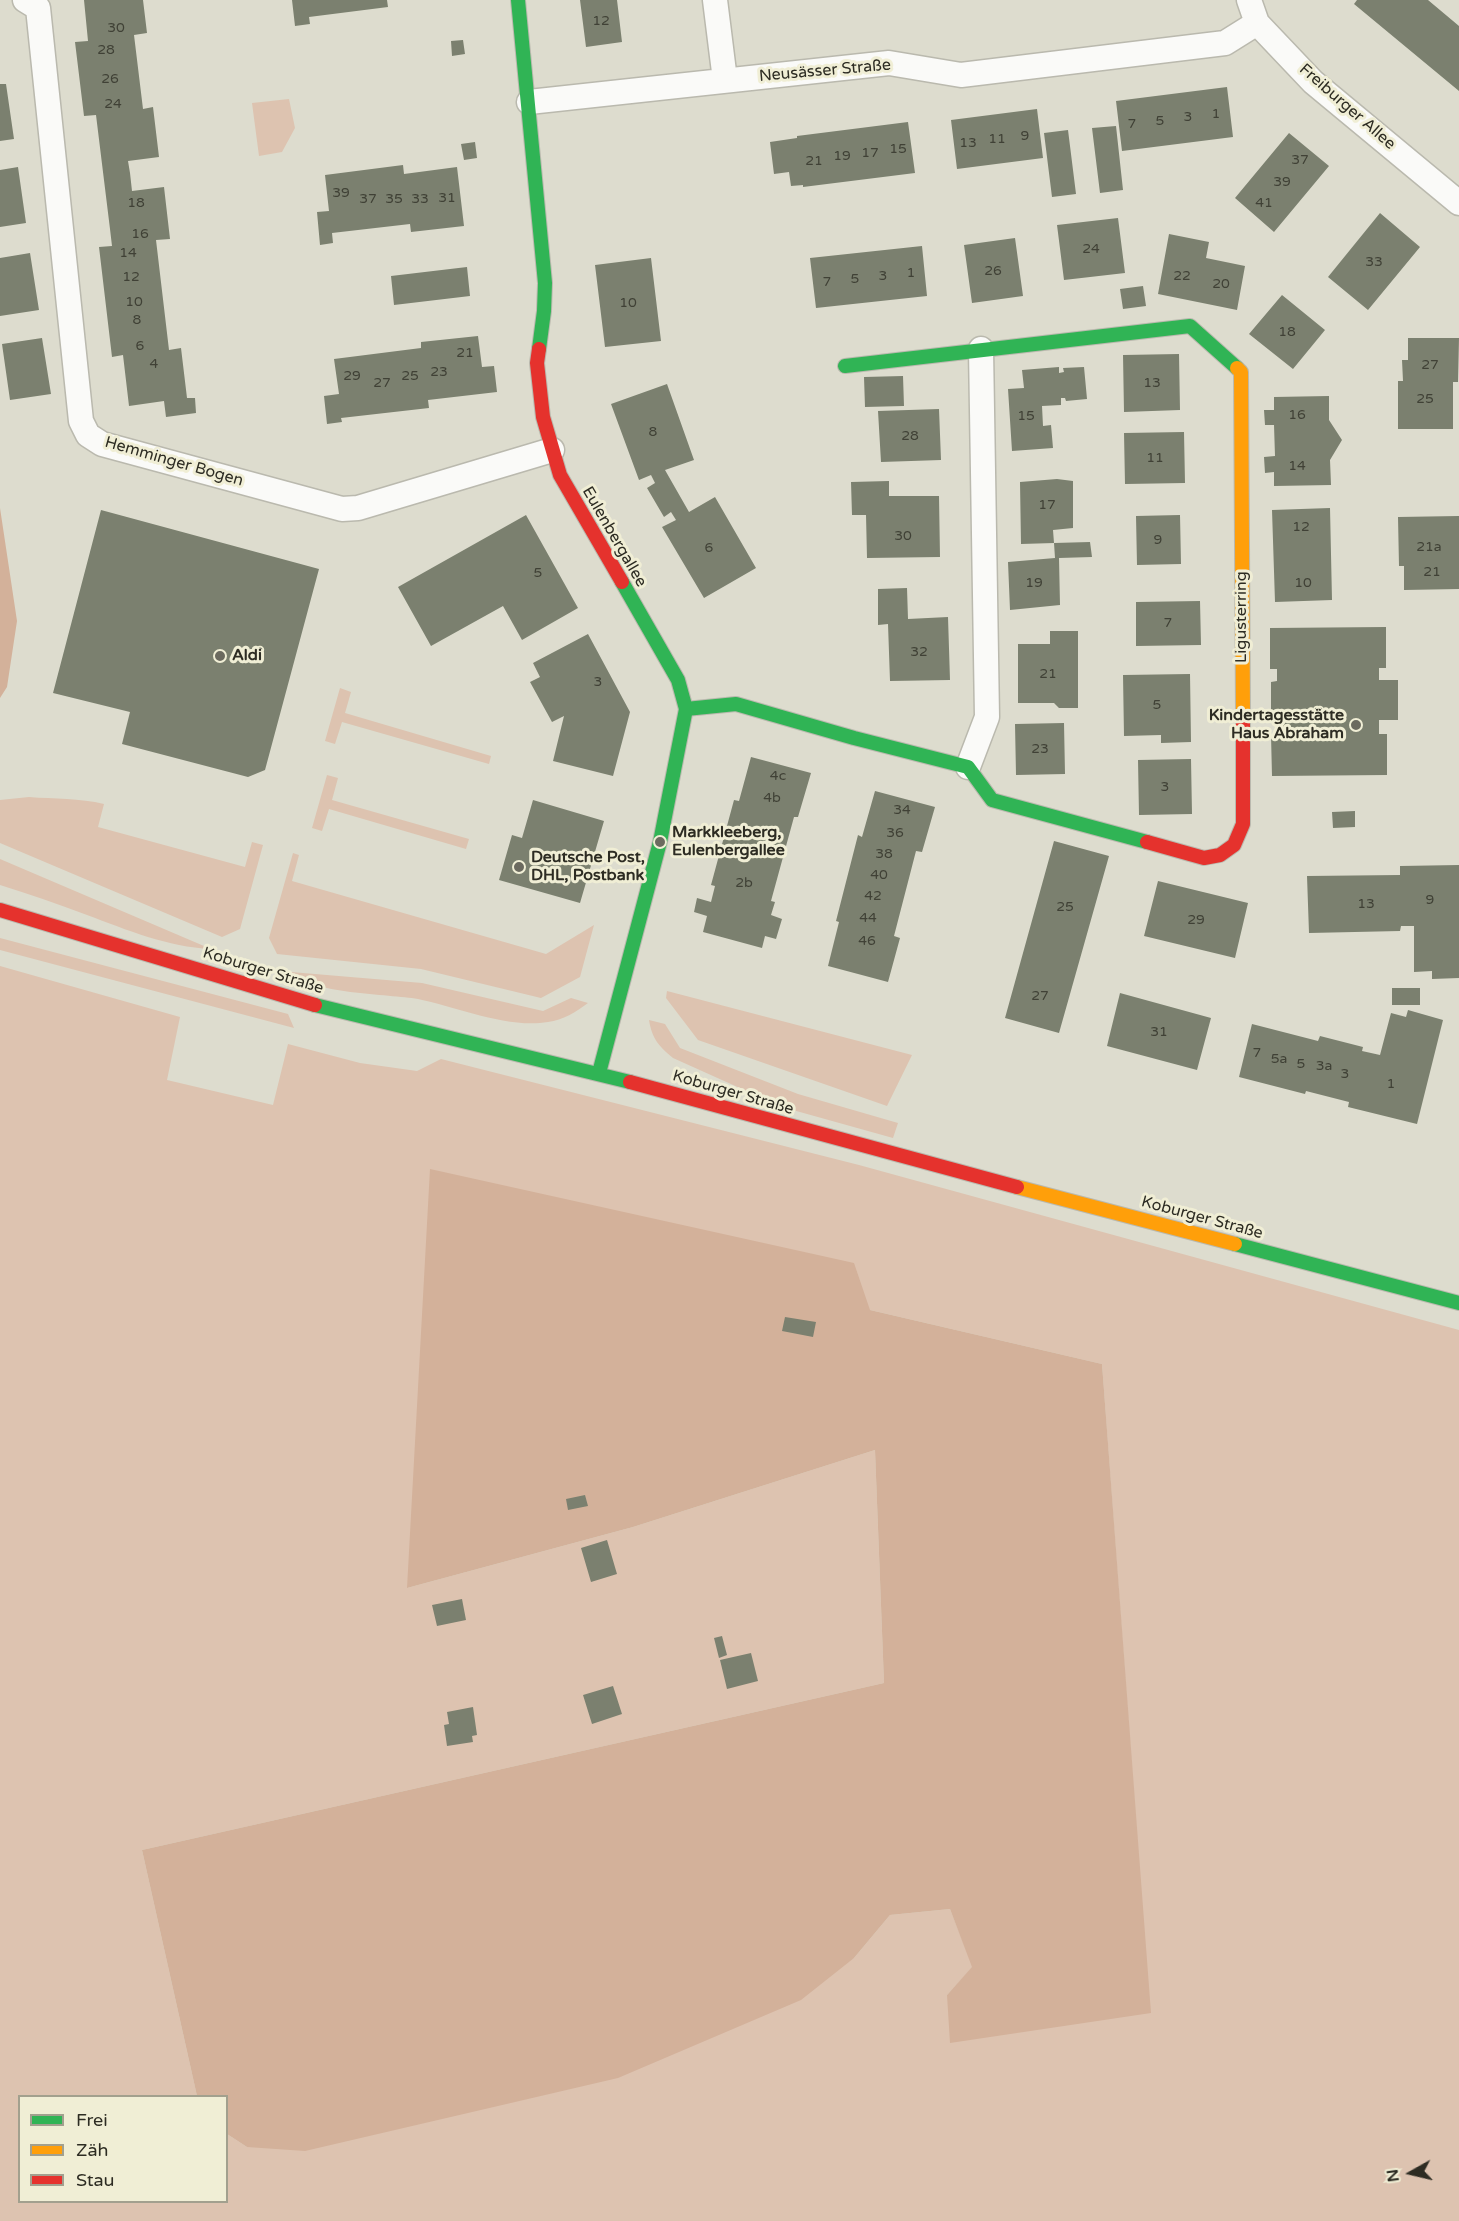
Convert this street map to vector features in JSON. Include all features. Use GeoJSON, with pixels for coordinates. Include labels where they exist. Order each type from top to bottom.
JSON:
{"type":"FeatureCollection","features":[{"type":"Feature","properties":{"kind":"street","name":"Hemminger Bogen"},"geometry":{"type":"LineString","coordinates":[[25,0],[38,8],[81,421],[88,435],[102,444],[342,509],[358,508],[552,450]]}},
{"type":"Feature","properties":{"kind":"street","name":"Eulenbergallee"},"geometry":{"type":"LineString","coordinates":[[518,0],[545,283],[537,363],[543,417],[561,476],[678,680],[686,710],[660,842],[599,1073]]}},
{"type":"Feature","properties":{"kind":"street"},"geometry":{"type":"LineString","coordinates":[[715,0],[725,80]]}},
{"type":"Feature","properties":{"kind":"street","name":"Freiburger Allee"},"geometry":{"type":"LineString","coordinates":[[1249,0],[1257,23],[1313,82],[1459,203]]}},
{"type":"Feature","properties":{"kind":"street","name":"Neusässer Straße"},"geometry":{"type":"LineString","coordinates":[[529,102],[889,63],[961,75],[1225,44],[1257,23]]}},
{"type":"Feature","properties":{"kind":"street","name":"Ligusterring"},"geometry":{"type":"LineString","coordinates":[[845,366],[1190,326],[1241,372],[1243,824],[1237,842],[1222,856],[1204,858],[992,800],[968,767]]}},
{"type":"Feature","properties":{"kind":"street"},"geometry":{"type":"LineString","coordinates":[[686,710],[736,704],[854,738],[968,767],[987,717],[981,349]]}},
{"type":"Feature","properties":{"kind":"street","name":"Koburger Straße"},"geometry":{"type":"LineString","coordinates":[[0,910],[307,1003],[599,1073],[861,1146],[1459,1302]]}},
{"type":"Feature","properties":{"kind":"shaded area"},"geometry":{"type":"Polygon","coordinates":[[[289,99],[295,128],[282,152],[259,156],[252,103],[289,99]]]}},
{"type":"Feature","properties":{"kind":"shaded area"},"geometry":{"type":"Polygon","coordinates":[[[0,508],[17,621],[7,687],[0,698],[0,508]]]}},
{"type":"Feature","properties":{"kind":"shaded area"},"geometry":{"type":"Polygon","coordinates":[[[340,688],[351,692],[345,713],[491,756],[489,764],[342,722],[335,744],[325,741],[340,688]]]}},
{"type":"Feature","properties":{"kind":"shaded area"},"geometry":{"type":"Polygon","coordinates":[[[327,775],[338,778],[332,800],[469,839],[466,849],[329,809],[322,831],[312,828],[327,775]]]}},
{"type":"Feature","properties":{"kind":"shaded area"},"geometry":{"type":"Polygon","coordinates":[[[29,797],[104,804],[98,827],[245,867],[252,842],[263,845],[240,929],[222,937],[0,843],[0,800],[29,797]]]}},
{"type":"Feature","properties":{"kind":"shaded area"},"geometry":{"type":"Polygon","coordinates":[[[293,853],[299,855],[292,881],[546,954],[594,925],[580,977],[541,998],[421,969],[277,954],[269,938],[293,853]]]}},
{"type":"Feature","properties":{"kind":"shaded area"},"geometry":{"type":"Polygon","coordinates":[[[0,859],[211,949],[179,945],[148,937],[0,885],[0,859]]]}},
{"type":"Feature","properties":{"kind":"shaded area"},"geometry":{"type":"Polygon","coordinates":[[[0,938],[288,1014],[294,1028],[0,950],[0,938]]]}},
{"type":"Feature","properties":{"kind":"shaded area"},"geometry":{"type":"Polygon","coordinates":[[[0,966],[180,1017],[167,1080],[273,1105],[288,1044],[360,1063],[417,1071],[441,1059],[859,1165],[1459,1330],[1459,2221],[0,2221],[0,966]],[[870,1310],[407,1588],[633,1527],[875,1450],[884,1683],[142,1850],[197,2095],[18,2095],[18,2203],[228,2203],[228,2135],[247,2147],[854,1958],[890,1915],[950,1909],[973,1967],[947,1995],[1150,2013],[1102,1364],[870,1310]]]}},
{"type":"Feature","properties":{"kind":"shaded area"},"geometry":{"type":"Polygon","coordinates":[[[291,972],[422,983],[543,1011],[571,998],[588,1003],[554,1021],[516,1022],[418,999],[331,989],[314,985],[291,972]]]}},
{"type":"Feature","properties":{"kind":"shaded area"},"geometry":{"type":"Polygon","coordinates":[[[667,991],[912,1055],[887,1106],[698,1040],[666,998],[667,991]]]}},
{"type":"Feature","properties":{"kind":"shaded area"},"geometry":{"type":"Polygon","coordinates":[[[649,1020],[665,1024],[680,1048],[798,1094],[898,1123],[893,1138],[782,1107],[673,1058],[657,1042],[649,1020]]]}},
{"type":"Feature","properties":{"kind":"shaded area"},"geometry":{"type":"Polygon","coordinates":[[[430,1169],[854,1263],[870,1310],[1102,1364],[1151,2013],[950,2043],[947,1995],[972,1967],[950,1909],[890,1915],[854,1958],[801,2000],[618,2078],[305,2151],[247,2147],[228,2135],[228,2095],[197,2095],[142,1850],[884,1683],[875,1450],[633,1527],[407,1588],[430,1169]]]}},
{"type":"Feature","properties":{"kind":"building"},"geometry":{"type":"Polygon","coordinates":[[[84,0],[143,0],[147,33],[134,35],[143,109],[153,107],[159,157],[128,161],[132,191],[164,187],[170,239],[156,240],[169,350],[181,348],[187,398],[195,398],[196,413],[166,417],[164,401],[129,406],[123,355],[112,357],[99,247],[112,246],[96,115],[84,116],[75,42],[88,41],[84,0]]]}},
{"type":"Feature","properties":{"kind":"building"},"geometry":{"type":"Polygon","coordinates":[[[292,0],[387,0],[388,7],[309,17],[310,24],[295,26],[292,0]]]}},
{"type":"Feature","properties":{"kind":"building"},"geometry":{"type":"Polygon","coordinates":[[[580,0],[617,0],[622,42],[586,47],[580,0]]]}},
{"type":"Feature","properties":{"kind":"building"},"geometry":{"type":"Polygon","coordinates":[[[1357,0],[1428,0],[1459,26],[1459,91],[1354,4],[1357,0]]]}},
{"type":"Feature","properties":{"kind":"building"},"geometry":{"type":"Polygon","coordinates":[[[463,40],[465,54],[452,56],[451,41],[463,40]]]}},
{"type":"Feature","properties":{"kind":"building"},"geometry":{"type":"Polygon","coordinates":[[[0,84],[6,84],[14,139],[0,141],[0,84]]]}},
{"type":"Feature","properties":{"kind":"building"},"geometry":{"type":"Polygon","coordinates":[[[1227,87],[1233,137],[1122,151],[1116,101],[1227,87]]]}},
{"type":"Feature","properties":{"kind":"building"},"geometry":{"type":"Polygon","coordinates":[[[1037,109],[1043,158],[957,169],[951,120],[1037,109]]]}},
{"type":"Feature","properties":{"kind":"building"},"geometry":{"type":"Polygon","coordinates":[[[908,122],[915,173],[803,187],[803,185],[791,186],[789,172],[774,174],[770,142],[797,138],[797,136],[908,122]]]}},
{"type":"Feature","properties":{"kind":"building"},"geometry":{"type":"Polygon","coordinates":[[[1116,126],[1123,190],[1100,193],[1092,128],[1116,126]]]}},
{"type":"Feature","properties":{"kind":"building"},"geometry":{"type":"Polygon","coordinates":[[[1068,130],[1076,194],[1052,197],[1044,133],[1068,130]]]}},
{"type":"Feature","properties":{"kind":"building"},"geometry":{"type":"Polygon","coordinates":[[[1289,133],[1329,166],[1274,232],[1235,198],[1289,133]]]}},
{"type":"Feature","properties":{"kind":"building"},"geometry":{"type":"Polygon","coordinates":[[[475,142],[477,158],[464,160],[461,144],[475,142]]]}},
{"type":"Feature","properties":{"kind":"building"},"geometry":{"type":"Polygon","coordinates":[[[403,165],[404,174],[457,167],[464,226],[411,232],[410,224],[332,233],[333,243],[320,245],[317,212],[329,211],[325,175],[403,165]]]}},
{"type":"Feature","properties":{"kind":"building"},"geometry":{"type":"Polygon","coordinates":[[[18,167],[26,223],[0,227],[0,170],[18,167]]]}},
{"type":"Feature","properties":{"kind":"building"},"geometry":{"type":"Polygon","coordinates":[[[1380,213],[1420,247],[1368,310],[1328,277],[1380,213]]]}},
{"type":"Feature","properties":{"kind":"building"},"geometry":{"type":"Polygon","coordinates":[[[1118,218],[1125,273],[1064,280],[1057,225],[1118,218]]]}},
{"type":"Feature","properties":{"kind":"building"},"geometry":{"type":"Polygon","coordinates":[[[1169,234],[1209,242],[1206,258],[1245,266],[1237,310],[1158,294],[1169,234]]]}},
{"type":"Feature","properties":{"kind":"building"},"geometry":{"type":"Polygon","coordinates":[[[1015,238],[1023,296],[972,303],[964,245],[1015,238]]]}},
{"type":"Feature","properties":{"kind":"building"},"geometry":{"type":"Polygon","coordinates":[[[922,246],[927,296],[816,308],[810,258],[922,246]]]}},
{"type":"Feature","properties":{"kind":"building"},"geometry":{"type":"Polygon","coordinates":[[[30,253],[39,310],[0,316],[0,258],[30,253]]]}},
{"type":"Feature","properties":{"kind":"building"},"geometry":{"type":"Polygon","coordinates":[[[651,258],[661,341],[605,347],[595,265],[651,258]]]}},
{"type":"Feature","properties":{"kind":"building"},"geometry":{"type":"Polygon","coordinates":[[[467,267],[470,296],[394,305],[391,276],[467,267]]]}},
{"type":"Feature","properties":{"kind":"building"},"geometry":{"type":"Polygon","coordinates":[[[1143,286],[1146,306],[1123,309],[1120,289],[1143,286]]]}},
{"type":"Feature","properties":{"kind":"building"},"geometry":{"type":"Polygon","coordinates":[[[1282,295],[1325,330],[1293,369],[1249,334],[1282,295]]]}},
{"type":"Feature","properties":{"kind":"building"},"geometry":{"type":"Polygon","coordinates":[[[478,336],[482,367],[494,366],[497,392],[428,400],[429,408],[341,418],[342,422],[327,424],[324,396],[339,394],[334,359],[421,348],[421,342],[478,336]]]}},
{"type":"Feature","properties":{"kind":"building"},"geometry":{"type":"Polygon","coordinates":[[[42,338],[51,394],[10,400],[2,344],[42,338]]]}},
{"type":"Feature","properties":{"kind":"building"},"geometry":{"type":"Polygon","coordinates":[[[1408,338],[1459,338],[1458,382],[1453,382],[1453,429],[1398,429],[1398,381],[1403,381],[1402,360],[1408,360],[1408,338]]]}},
{"type":"Feature","properties":{"kind":"building"},"geometry":{"type":"Polygon","coordinates":[[[1179,354],[1180,410],[1124,412],[1123,355],[1179,354]]]}},
{"type":"Feature","properties":{"kind":"building"},"geometry":{"type":"Polygon","coordinates":[[[1059,367],[1059,373],[1064,372],[1063,368],[1084,367],[1087,399],[1066,401],[1065,398],[1061,398],[1061,405],[1042,406],[1043,426],[1051,425],[1053,448],[1012,451],[1008,389],[1024,388],[1022,370],[1059,367]]]}},
{"type":"Feature","properties":{"kind":"building"},"geometry":{"type":"Polygon","coordinates":[[[903,376],[904,406],[865,407],[864,377],[903,376]]]}},
{"type":"Feature","properties":{"kind":"building"},"geometry":{"type":"Polygon","coordinates":[[[667,384],[694,460],[665,470],[689,512],[715,497],[756,568],[704,598],[662,527],[676,520],[671,512],[664,517],[647,488],[655,483],[651,475],[639,480],[611,404],[667,384]]]}},
{"type":"Feature","properties":{"kind":"building"},"geometry":{"type":"Polygon","coordinates":[[[1329,396],[1329,420],[1342,440],[1330,460],[1331,485],[1274,486],[1274,472],[1265,473],[1264,457],[1275,456],[1274,425],[1265,425],[1264,410],[1274,410],[1274,397],[1329,396]]]}},
{"type":"Feature","properties":{"kind":"building"},"geometry":{"type":"Polygon","coordinates":[[[939,409],[941,460],[881,462],[878,411],[939,409]]]}},
{"type":"Feature","properties":{"kind":"building"},"geometry":{"type":"Polygon","coordinates":[[[1184,432],[1185,483],[1125,484],[1124,433],[1184,432]]]}},
{"type":"Feature","properties":{"kind":"building"},"geometry":{"type":"Polygon","coordinates":[[[1057,479],[1073,481],[1073,528],[1053,530],[1054,543],[1021,544],[1020,482],[1057,479]]]}},
{"type":"Feature","properties":{"kind":"building"},"geometry":{"type":"Polygon","coordinates":[[[889,481],[889,496],[939,496],[940,557],[867,558],[866,515],[852,515],[851,482],[889,481]]]}},
{"type":"Feature","properties":{"kind":"building"},"geometry":{"type":"Polygon","coordinates":[[[1330,508],[1332,600],[1275,602],[1272,510],[1330,508]]]}},
{"type":"Feature","properties":{"kind":"building"},"geometry":{"type":"Polygon","coordinates":[[[101,510],[319,569],[265,770],[248,777],[122,744],[130,712],[53,693],[101,510]]]}},
{"type":"Feature","properties":{"kind":"building"},"geometry":{"type":"Polygon","coordinates":[[[526,515],[578,608],[522,640],[503,606],[431,646],[398,587],[526,515]]]}},
{"type":"Feature","properties":{"kind":"building"},"geometry":{"type":"Polygon","coordinates":[[[1180,515],[1181,564],[1137,565],[1136,516],[1180,515]]]}},
{"type":"Feature","properties":{"kind":"building"},"geometry":{"type":"Polygon","coordinates":[[[1459,516],[1459,589],[1404,590],[1404,566],[1399,566],[1398,517],[1459,516]]]}},
{"type":"Feature","properties":{"kind":"building"},"geometry":{"type":"Polygon","coordinates":[[[1090,542],[1092,557],[1059,558],[1060,605],[1010,610],[1008,562],[1055,558],[1054,543],[1090,542]]]}},
{"type":"Feature","properties":{"kind":"building"},"geometry":{"type":"Polygon","coordinates":[[[907,588],[908,619],[948,617],[950,680],[890,681],[888,624],[878,625],[878,589],[907,588]]]}},
{"type":"Feature","properties":{"kind":"building"},"geometry":{"type":"Polygon","coordinates":[[[1200,601],[1201,645],[1136,646],[1136,602],[1200,601]]]}},
{"type":"Feature","properties":{"kind":"building"},"geometry":{"type":"Polygon","coordinates":[[[1386,627],[1386,668],[1379,668],[1379,680],[1398,680],[1398,720],[1379,720],[1379,734],[1387,734],[1387,775],[1272,776],[1271,735],[1277,735],[1277,721],[1271,722],[1271,682],[1277,681],[1277,669],[1270,669],[1270,628],[1386,627]]]}},
{"type":"Feature","properties":{"kind":"building"},"geometry":{"type":"Polygon","coordinates":[[[1050,631],[1078,631],[1078,708],[1059,708],[1054,703],[1018,703],[1018,644],[1050,644],[1050,631]]]}},
{"type":"Feature","properties":{"kind":"building"},"geometry":{"type":"Polygon","coordinates":[[[588,634],[630,712],[613,776],[553,761],[564,716],[552,722],[530,682],[540,677],[533,663],[588,634]]]}},
{"type":"Feature","properties":{"kind":"building"},"geometry":{"type":"Polygon","coordinates":[[[1190,674],[1191,742],[1161,743],[1161,735],[1124,736],[1123,675],[1190,674]]]}},
{"type":"Feature","properties":{"kind":"building"},"geometry":{"type":"Polygon","coordinates":[[[1064,723],[1065,774],[1016,775],[1015,724],[1064,723]]]}},
{"type":"Feature","properties":{"kind":"building"},"geometry":{"type":"Polygon","coordinates":[[[751,757],[811,773],[798,817],[794,817],[771,901],[775,902],[771,915],[782,919],[776,939],[765,936],[762,948],[703,932],[707,916],[694,912],[697,898],[711,902],[715,886],[711,885],[734,800],[739,801],[751,757]]]}},
{"type":"Feature","properties":{"kind":"building"},"geometry":{"type":"Polygon","coordinates":[[[1191,759],[1192,814],[1139,815],[1138,760],[1191,759]]]}},
{"type":"Feature","properties":{"kind":"building"},"geometry":{"type":"Polygon","coordinates":[[[875,791],[935,807],[922,852],[916,851],[894,936],[900,938],[888,982],[828,966],[839,922],[836,921],[858,835],[862,837],[875,791]]]}},
{"type":"Feature","properties":{"kind":"building"},"geometry":{"type":"Polygon","coordinates":[[[533,800],[604,821],[580,903],[499,880],[512,835],[522,838],[533,800]]]}},
{"type":"Feature","properties":{"kind":"building"},"geometry":{"type":"Polygon","coordinates":[[[1355,811],[1355,827],[1333,828],[1332,812],[1355,811]]]}},
{"type":"Feature","properties":{"kind":"building"},"geometry":{"type":"Polygon","coordinates":[[[1054,841],[1109,856],[1059,1033],[1005,1018],[1054,841]]]}},
{"type":"Feature","properties":{"kind":"building"},"geometry":{"type":"Polygon","coordinates":[[[1459,865],[1459,978],[1432,979],[1432,971],[1414,972],[1414,926],[1401,926],[1400,931],[1309,933],[1307,876],[1400,875],[1400,866],[1459,865]]]}},
{"type":"Feature","properties":{"kind":"building"},"geometry":{"type":"Polygon","coordinates":[[[1158,881],[1248,903],[1235,958],[1144,936],[1158,881]]]}},
{"type":"Feature","properties":{"kind":"building"},"geometry":{"type":"Polygon","coordinates":[[[1392,988],[1420,988],[1420,1005],[1392,1005],[1392,988]]]}},
{"type":"Feature","properties":{"kind":"building"},"geometry":{"type":"Polygon","coordinates":[[[1120,993],[1211,1018],[1197,1070],[1107,1046],[1120,993]]]}},
{"type":"Feature","properties":{"kind":"building"},"geometry":{"type":"Polygon","coordinates":[[[1408,1010],[1443,1020],[1417,1124],[1348,1107],[1349,1102],[1306,1091],[1305,1094],[1239,1077],[1252,1024],[1318,1041],[1320,1036],[1363,1047],[1362,1051],[1380,1055],[1391,1013],[1406,1017],[1408,1010]]]}},
{"type":"Feature","properties":{"kind":"building"},"geometry":{"type":"Polygon","coordinates":[[[785,1317],[816,1322],[813,1337],[782,1331],[785,1317]]]}},
{"type":"Feature","properties":{"kind":"building"},"geometry":{"type":"Polygon","coordinates":[[[585,1495],[588,1506],[568,1510],[566,1499],[585,1495]]]}},
{"type":"Feature","properties":{"kind":"building"},"geometry":{"type":"Polygon","coordinates":[[[607,1540],[617,1574],[591,1582],[581,1548],[607,1540]]]}},
{"type":"Feature","properties":{"kind":"building"},"geometry":{"type":"Polygon","coordinates":[[[462,1599],[466,1620],[437,1626],[432,1605],[462,1599]]]}},
{"type":"Feature","properties":{"kind":"building"},"geometry":{"type":"Polygon","coordinates":[[[722,1636],[727,1655],[719,1658],[714,1638],[722,1636]]]}},
{"type":"Feature","properties":{"kind":"building"},"geometry":{"type":"Polygon","coordinates":[[[751,1653],[758,1681],[727,1689],[720,1660],[751,1653]]]}},
{"type":"Feature","properties":{"kind":"building"},"geometry":{"type":"Polygon","coordinates":[[[613,1686],[622,1714],[592,1724],[583,1695],[613,1686]]]}},
{"type":"Feature","properties":{"kind":"building"},"geometry":{"type":"Polygon","coordinates":[[[473,1707],[477,1735],[472,1736],[473,1742],[447,1746],[444,1725],[449,1724],[447,1712],[473,1707]]]}},
{"type":"Feature","properties":{"kind":"traffic: fast"},"geometry":{"type":"LineString","coordinates":[[518,0],[545,283],[539,349]]}},
{"type":"Feature","properties":{"kind":"traffic: fast"},"geometry":{"type":"LineString","coordinates":[[845,366],[1190,326],[1237,368]]}},
{"type":"Feature","properties":{"kind":"traffic: fast"},"geometry":{"type":"LineString","coordinates":[[599,1073],[660,842],[686,709],[678,680],[622,582]]}},
{"type":"Feature","properties":{"kind":"traffic: fast"},"geometry":{"type":"LineString","coordinates":[[686,709],[736,704],[854,738],[968,767],[992,800],[1147,842]]}},
{"type":"Feature","properties":{"kind":"traffic: fast"},"geometry":{"type":"LineString","coordinates":[[315,1005],[630,1082]]}},
{"type":"Feature","properties":{"kind":"traffic: fast"},"geometry":{"type":"LineString","coordinates":[[1235,1244],[1459,1303]]}},
{"type":"Feature","properties":{"kind":"traffic: slow"},"geometry":{"type":"LineString","coordinates":[[1237,368],[1241,372],[1243,716]]}},
{"type":"Feature","properties":{"kind":"traffic: slow"},"geometry":{"type":"LineString","coordinates":[[1017,1187],[1235,1244]]}},
{"type":"Feature","properties":{"kind":"traffic: jam"},"geometry":{"type":"LineString","coordinates":[[539,349],[537,363],[543,417],[560,475],[622,582]]}},
{"type":"Feature","properties":{"kind":"traffic: jam"},"geometry":{"type":"LineString","coordinates":[[1147,842],[1204,858],[1220,855],[1234,845],[1243,824],[1243,716]]}},
{"type":"Feature","properties":{"kind":"traffic: jam"},"geometry":{"type":"LineString","coordinates":[[0,910],[315,1005]]}},
{"type":"Feature","properties":{"kind":"traffic: jam"},"geometry":{"type":"LineString","coordinates":[[630,1082],[1017,1187]]}},
{"type":"Feature","properties":{"kind":"place","name":"Aldi"},"geometry":{"type":"Point","coordinates":[220,656]}},
{"type":"Feature","properties":{"kind":"place","name":"Kindertagesstätte Haus Abraham"},"geometry":{"type":"Point","coordinates":[1356,725]}},
{"type":"Feature","properties":{"kind":"place","name":"Markkleeberg, Eulenbergallee"},"geometry":{"type":"Point","coordinates":[660,842]}},
{"type":"Feature","properties":{"kind":"place","name":"Deutsche Post, DHL, Postbank"},"geometry":{"type":"Point","coordinates":[519,867]}}]}
